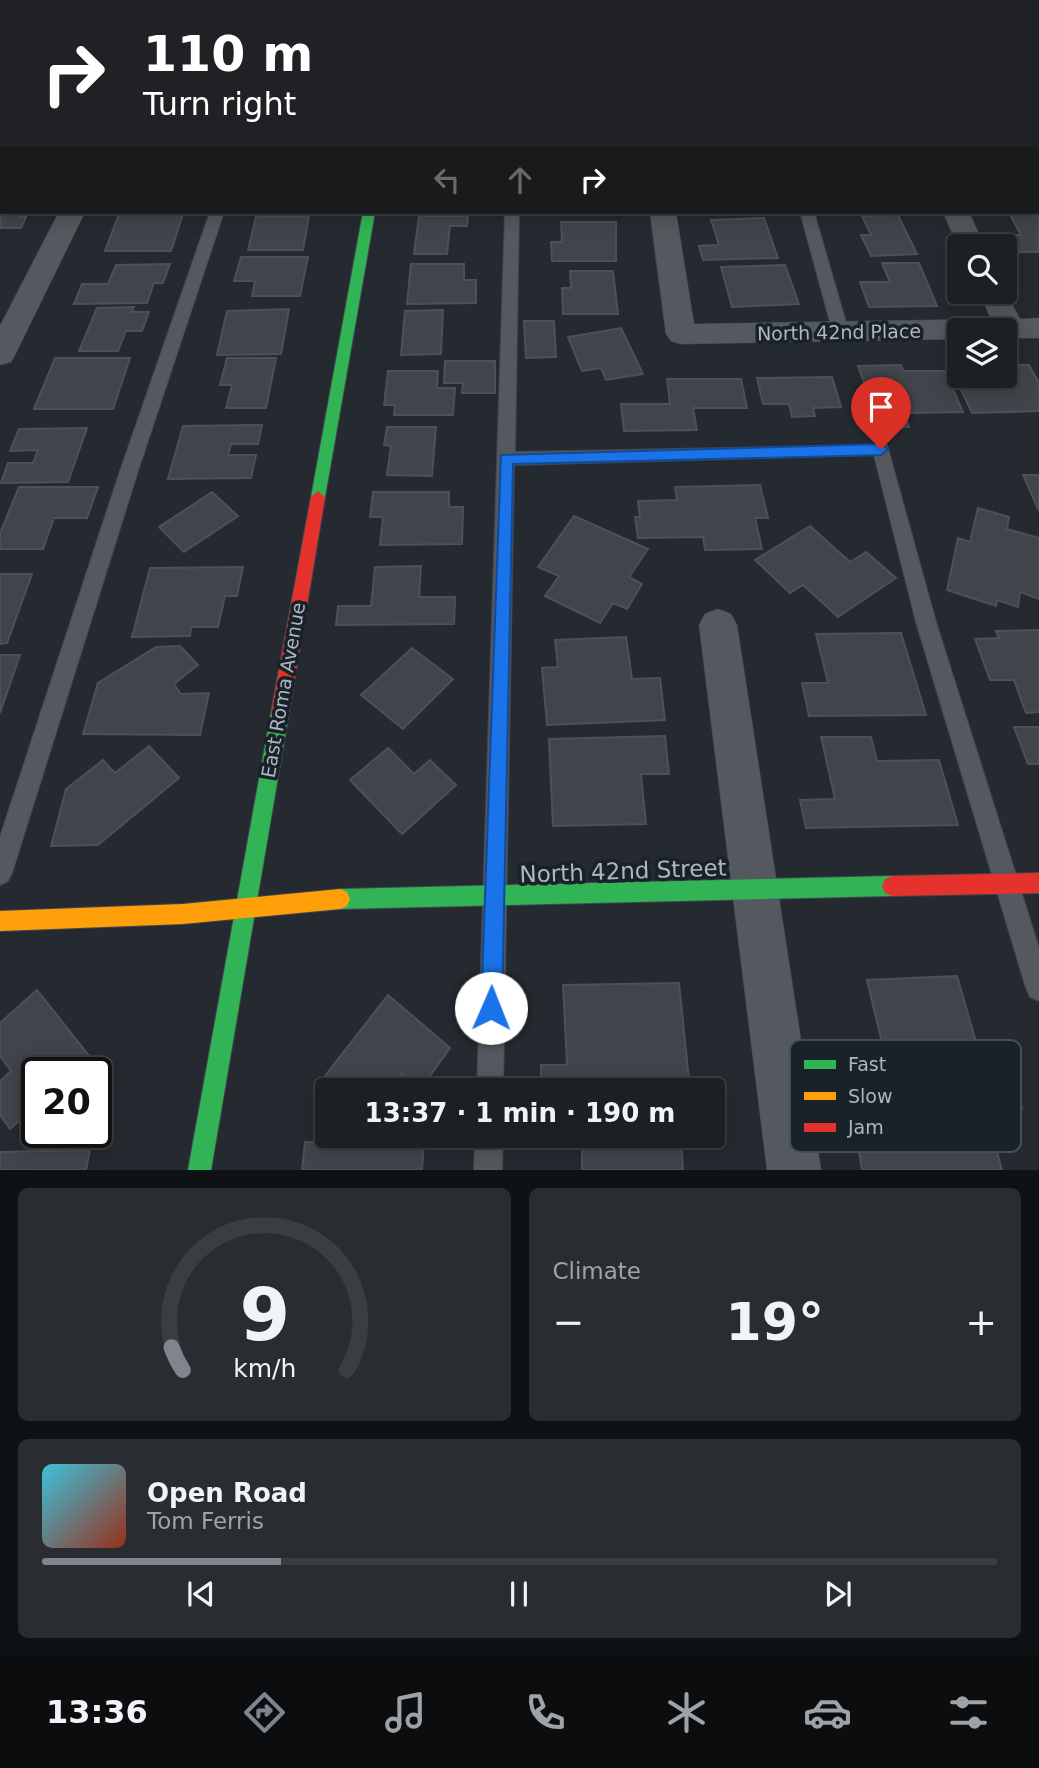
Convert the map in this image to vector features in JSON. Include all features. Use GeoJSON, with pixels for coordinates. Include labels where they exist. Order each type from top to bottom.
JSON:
{"type":"FeatureCollection","features":[{"type":"Feature","properties":{"kind":"street"},"geometry":{"type":"LineString","coordinates":[[0,355],[71,214]]}},
{"type":"Feature","properties":{"kind":"street","name":"East Roma Avenue"},"geometry":{"type":"LineString","coordinates":[[199,1170],[369,214]]}},
{"type":"Feature","properties":{"kind":"street","name":"North 42nd Place"},"geometry":{"type":"LineString","coordinates":[[663,214],[681,334],[1025,328]]}},
{"type":"Feature","properties":{"kind":"street"},"geometry":{"type":"LineString","coordinates":[[957,214],[966,234]]}},
{"type":"Feature","properties":{"kind":"street"},"geometry":{"type":"LineString","coordinates":[[1004,304],[1025,328]]}},
{"type":"Feature","properties":{"kind":"street"},"geometry":{"type":"LineString","coordinates":[[718,625],[790,1141]]}},
{"type":"Feature","properties":{"kind":"street","name":"North 42nd Street"},"geometry":{"type":"LineString","coordinates":[[0,921],[244,908],[318,900],[1039,883]]}},
{"type":"Feature","properties":{"kind":"street"},"geometry":{"type":"LineString","coordinates":[[792,1152],[794,1170]]}},
{"type":"Feature","properties":{"kind":"lane"},"geometry":{"type":"LineString","coordinates":[[0,873],[124,487],[216,214]]}},
{"type":"Feature","properties":{"kind":"lane"},"geometry":{"type":"LineString","coordinates":[[489,1078],[512,214]]}},
{"type":"Feature","properties":{"kind":"lane"},"geometry":{"type":"LineString","coordinates":[[808,214],[841,333]]}},
{"type":"Feature","properties":{"kind":"lane"},"geometry":{"type":"LineString","coordinates":[[506,459],[881,449],[926,622],[1039,988]]}},
{"type":"Feature","properties":{"kind":"lane"},"geometry":{"type":"LineString","coordinates":[[488,1170],[489,1148]]}},
{"type":"Feature","properties":{"kind":"building"},"geometry":{"type":"Polygon","coordinates":[[[0,214],[21,214],[19,217],[26,217],[21,228],[0,228],[0,214]]]}},
{"type":"Feature","properties":{"kind":"building"},"geometry":{"type":"Polygon","coordinates":[[[119,214],[183,214],[171,251],[105,251],[119,214]]]}},
{"type":"Feature","properties":{"kind":"building"},"geometry":{"type":"Polygon","coordinates":[[[1010,214],[1039,214],[1039,252],[1017,252],[1017,235],[1021,235],[1010,214]]]}},
{"type":"Feature","properties":{"kind":"building"},"geometry":{"type":"Polygon","coordinates":[[[898,215],[917,254],[871,256],[861,235],[871,235],[862,216],[898,215]]]}},
{"type":"Feature","properties":{"kind":"building"},"geometry":{"type":"Polygon","coordinates":[[[309,216],[303,250],[248,250],[256,217],[309,216]]]}},
{"type":"Feature","properties":{"kind":"building"},"geometry":{"type":"Polygon","coordinates":[[[419,216],[468,216],[467,226],[450,226],[447,254],[414,254],[419,216]]]}},
{"type":"Feature","properties":{"kind":"building"},"geometry":{"type":"Polygon","coordinates":[[[764,218],[778,258],[703,260],[699,246],[719,245],[711,220],[764,218]]]}},
{"type":"Feature","properties":{"kind":"building"},"geometry":{"type":"Polygon","coordinates":[[[561,222],[616,222],[616,261],[552,261],[551,242],[562,242],[561,222]]]}},
{"type":"Feature","properties":{"kind":"building"},"geometry":{"type":"Polygon","coordinates":[[[241,257],[308,257],[300,296],[252,296],[255,281],[234,281],[241,257]]]}},
{"type":"Feature","properties":{"kind":"building"},"geometry":{"type":"Polygon","coordinates":[[[882,263],[919,263],[937,306],[869,307],[860,282],[890,282],[882,263]]]}},
{"type":"Feature","properties":{"kind":"building"},"geometry":{"type":"Polygon","coordinates":[[[170,264],[163,283],[154,283],[147,303],[74,304],[82,284],[108,284],[116,265],[170,264]]]}},
{"type":"Feature","properties":{"kind":"building"},"geometry":{"type":"Polygon","coordinates":[[[411,264],[464,264],[464,280],[476,280],[476,303],[407,304],[411,264]]]}},
{"type":"Feature","properties":{"kind":"building"},"geometry":{"type":"Polygon","coordinates":[[[785,265],[799,304],[732,307],[721,267],[785,265]]]}},
{"type":"Feature","properties":{"kind":"building"},"geometry":{"type":"Polygon","coordinates":[[[570,271],[613,271],[618,314],[563,314],[562,288],[571,288],[570,271]]]}},
{"type":"Feature","properties":{"kind":"building"},"geometry":{"type":"Polygon","coordinates":[[[134,307],[132,312],[149,312],[142,331],[126,331],[118,351],[79,351],[97,308],[134,307]]]}},
{"type":"Feature","properties":{"kind":"building"},"geometry":{"type":"Polygon","coordinates":[[[289,309],[281,354],[217,355],[227,311],[289,309]]]}},
{"type":"Feature","properties":{"kind":"building"},"geometry":{"type":"Polygon","coordinates":[[[443,310],[441,354],[401,355],[405,311],[443,310]]]}},
{"type":"Feature","properties":{"kind":"building"},"geometry":{"type":"Polygon","coordinates":[[[524,321],[554,321],[556,357],[526,358],[524,321]]]}},
{"type":"Feature","properties":{"kind":"building"},"geometry":{"type":"Polygon","coordinates":[[[621,328],[643,374],[606,380],[601,368],[582,371],[568,337],[621,328]]]}},
{"type":"Feature","properties":{"kind":"building"},"geometry":{"type":"Polygon","coordinates":[[[55,358],[130,358],[113,409],[34,409],[55,358]]]}},
{"type":"Feature","properties":{"kind":"building"},"geometry":{"type":"Polygon","coordinates":[[[227,358],[276,358],[266,408],[226,408],[232,385],[220,385],[227,358]]]}},
{"type":"Feature","properties":{"kind":"building"},"geometry":{"type":"Polygon","coordinates":[[[445,361],[495,361],[495,393],[462,393],[463,383],[444,383],[445,361]]]}},
{"type":"Feature","properties":{"kind":"building"},"geometry":{"type":"Polygon","coordinates":[[[901,365],[903,371],[945,371],[947,388],[952,388],[963,412],[904,413],[909,427],[880,427],[858,366],[901,365]]]}},
{"type":"Feature","properties":{"kind":"building"},"geometry":{"type":"Polygon","coordinates":[[[1017,365],[1029,365],[1039,383],[1039,411],[972,413],[960,388],[1017,388],[1017,365]]]}},
{"type":"Feature","properties":{"kind":"building"},"geometry":{"type":"Polygon","coordinates":[[[388,371],[438,371],[437,388],[455,388],[453,415],[394,415],[395,405],[384,405],[388,371]]]}},
{"type":"Feature","properties":{"kind":"building"},"geometry":{"type":"Polygon","coordinates":[[[832,377],[841,407],[813,408],[815,416],[792,417],[789,404],[763,404],[757,378],[832,377]]]}},
{"type":"Feature","properties":{"kind":"building"},"geometry":{"type":"Polygon","coordinates":[[[667,379],[741,379],[747,408],[693,408],[697,430],[624,431],[621,404],[670,404],[667,379]]]}},
{"type":"Feature","properties":{"kind":"building"},"geometry":{"type":"Polygon","coordinates":[[[262,425],[258,444],[231,444],[228,455],[256,455],[251,478],[168,479],[183,426],[262,425]]]}},
{"type":"Feature","properties":{"kind":"building"},"geometry":{"type":"Polygon","coordinates":[[[387,427],[436,427],[432,476],[387,475],[391,446],[384,445],[387,427]]]}},
{"type":"Feature","properties":{"kind":"building"},"geometry":{"type":"Polygon","coordinates":[[[87,428],[68,482],[1,483],[8,463],[33,463],[38,450],[10,451],[19,429],[87,428]]]}},
{"type":"Feature","properties":{"kind":"building"},"geometry":{"type":"Polygon","coordinates":[[[1023,475],[1039,475],[1039,511],[1023,475]]]}},
{"type":"Feature","properties":{"kind":"building"},"geometry":{"type":"Polygon","coordinates":[[[760,485],[768,518],[755,518],[762,549],[705,550],[703,537],[638,538],[635,517],[640,517],[638,501],[677,500],[675,487],[760,485]]]}},
{"type":"Feature","properties":{"kind":"building"},"geometry":{"type":"Polygon","coordinates":[[[19,487],[98,487],[87,518],[54,518],[43,549],[0,549],[0,533],[19,487]]]}},
{"type":"Feature","properties":{"kind":"building"},"geometry":{"type":"Polygon","coordinates":[[[212,492],[238,516],[184,552],[159,527],[212,492]]]}},
{"type":"Feature","properties":{"kind":"building"},"geometry":{"type":"Polygon","coordinates":[[[373,492],[449,492],[449,507],[463,507],[462,544],[380,545],[383,517],[370,517],[373,492]]]}},
{"type":"Feature","properties":{"kind":"building"},"geometry":{"type":"Polygon","coordinates":[[[978,508],[1009,517],[1007,529],[1039,538],[1039,599],[1020,592],[1018,607],[997,600],[996,606],[947,590],[958,538],[970,542],[978,508]]]}},
{"type":"Feature","properties":{"kind":"building"},"geometry":{"type":"Polygon","coordinates":[[[574,516],[648,549],[629,577],[642,584],[627,609],[613,603],[600,623],[545,596],[559,576],[538,567],[574,516]]]}},
{"type":"Feature","properties":{"kind":"building"},"geometry":{"type":"Polygon","coordinates":[[[810,526],[850,562],[866,552],[896,578],[838,617],[803,585],[790,593],[755,560],[810,526]]]}},
{"type":"Feature","properties":{"kind":"building"},"geometry":{"type":"Polygon","coordinates":[[[421,566],[419,597],[455,597],[454,624],[336,625],[338,606],[371,606],[375,567],[421,566]]]}},
{"type":"Feature","properties":{"kind":"building"},"geometry":{"type":"Polygon","coordinates":[[[243,567],[237,596],[225,596],[218,627],[191,627],[190,636],[132,637],[150,568],[243,567]]]}},
{"type":"Feature","properties":{"kind":"building"},"geometry":{"type":"Polygon","coordinates":[[[0,574],[32,574],[7,643],[0,644],[0,574]]]}},
{"type":"Feature","properties":{"kind":"building"},"geometry":{"type":"Polygon","coordinates":[[[1039,630],[1039,712],[1026,713],[1014,680],[990,680],[975,639],[999,638],[996,631],[1039,630]]]}},
{"type":"Feature","properties":{"kind":"building"},"geometry":{"type":"Polygon","coordinates":[[[901,633],[926,715],[809,716],[802,683],[828,683],[816,634],[901,633]]]}},
{"type":"Feature","properties":{"kind":"building"},"geometry":{"type":"Polygon","coordinates":[[[626,637],[632,679],[660,678],[665,720],[547,725],[542,668],[558,667],[555,640],[626,637]]]}},
{"type":"Feature","properties":{"kind":"building"},"geometry":{"type":"Polygon","coordinates":[[[180,646],[198,665],[174,684],[181,694],[209,693],[200,735],[83,734],[98,683],[156,647],[180,646]]]}},
{"type":"Feature","properties":{"kind":"building"},"geometry":{"type":"Polygon","coordinates":[[[412,648],[453,679],[403,729],[361,695],[412,648]]]}},
{"type":"Feature","properties":{"kind":"building"},"geometry":{"type":"Polygon","coordinates":[[[0,655],[20,655],[0,713],[0,655]]]}},
{"type":"Feature","properties":{"kind":"building"},"geometry":{"type":"Polygon","coordinates":[[[1014,727],[1039,727],[1039,764],[1028,764],[1014,727]]]}},
{"type":"Feature","properties":{"kind":"building"},"geometry":{"type":"Polygon","coordinates":[[[665,736],[669,774],[641,774],[646,824],[553,826],[549,739],[665,736]]]}},
{"type":"Feature","properties":{"kind":"building"},"geometry":{"type":"Polygon","coordinates":[[[821,737],[871,737],[877,761],[939,760],[958,825],[806,828],[800,800],[835,799],[821,737]]]}},
{"type":"Feature","properties":{"kind":"building"},"geometry":{"type":"Polygon","coordinates":[[[149,746],[179,778],[98,845],[51,846],[66,789],[103,760],[115,773],[149,746]]]}},
{"type":"Feature","properties":{"kind":"building"},"geometry":{"type":"Polygon","coordinates":[[[388,748],[414,774],[430,760],[456,785],[402,834],[350,780],[388,748]]]}},
{"type":"Feature","properties":{"kind":"building"},"geometry":{"type":"Polygon","coordinates":[[[957,976],[975,1040],[881,1040],[867,980],[957,976]]]}},
{"type":"Feature","properties":{"kind":"building"},"geometry":{"type":"Polygon","coordinates":[[[679,983],[689,1078],[541,1078],[541,1065],[567,1065],[563,985],[679,983]]]}},
{"type":"Feature","properties":{"kind":"building"},"geometry":{"type":"Polygon","coordinates":[[[37,990],[90,1057],[21,1057],[21,1119],[10,1129],[0,1115],[0,1081],[11,1071],[0,1056],[0,1023],[37,990]]]}},
{"type":"Feature","properties":{"kind":"building"},"geometry":{"type":"Polygon","coordinates":[[[388,995],[450,1048],[429,1078],[406,1078],[402,1074],[399,1078],[324,1078],[388,995]]]}},
{"type":"Feature","properties":{"kind":"building"},"geometry":{"type":"Polygon","coordinates":[[[305,1142],[315,1142],[315,1148],[424,1148],[422,1170],[302,1170],[305,1142]]]}},
{"type":"Feature","properties":{"kind":"building"},"geometry":{"type":"Polygon","coordinates":[[[582,1148],[682,1148],[683,1170],[582,1170],[582,1148]]]}},
{"type":"Feature","properties":{"kind":"building"},"geometry":{"type":"Polygon","coordinates":[[[90,1150],[86,1170],[0,1170],[0,1152],[90,1150]]]}},
{"type":"Feature","properties":{"kind":"building"},"geometry":{"type":"Polygon","coordinates":[[[859,1152],[997,1152],[1002,1170],[862,1170],[859,1152]]]}},
{"type":"Feature","properties":{"kind":"traffic: fast"},"geometry":{"type":"LineString","coordinates":[[318,497],[369,214]]}},
{"type":"Feature","properties":{"kind":"traffic: fast"},"geometry":{"type":"LineString","coordinates":[[199,1170],[280,713]]}},
{"type":"Feature","properties":{"kind":"traffic: fast"},"geometry":{"type":"LineString","coordinates":[[340,899],[892,886]]}},
{"type":"Feature","properties":{"kind":"traffic: slow"},"geometry":{"type":"LineString","coordinates":[[0,921],[183,914],[340,899]]}},
{"type":"Feature","properties":{"kind":"traffic: jam"},"geometry":{"type":"LineString","coordinates":[[280,713],[318,497]]}},
{"type":"Feature","properties":{"kind":"traffic: jam"},"geometry":{"type":"LineString","coordinates":[[892,886],[1039,883]]}},
{"type":"Feature","properties":{"kind":"route"},"geometry":{"type":"LineString","coordinates":[[491,1008],[506,459],[881,449]]}}]}
